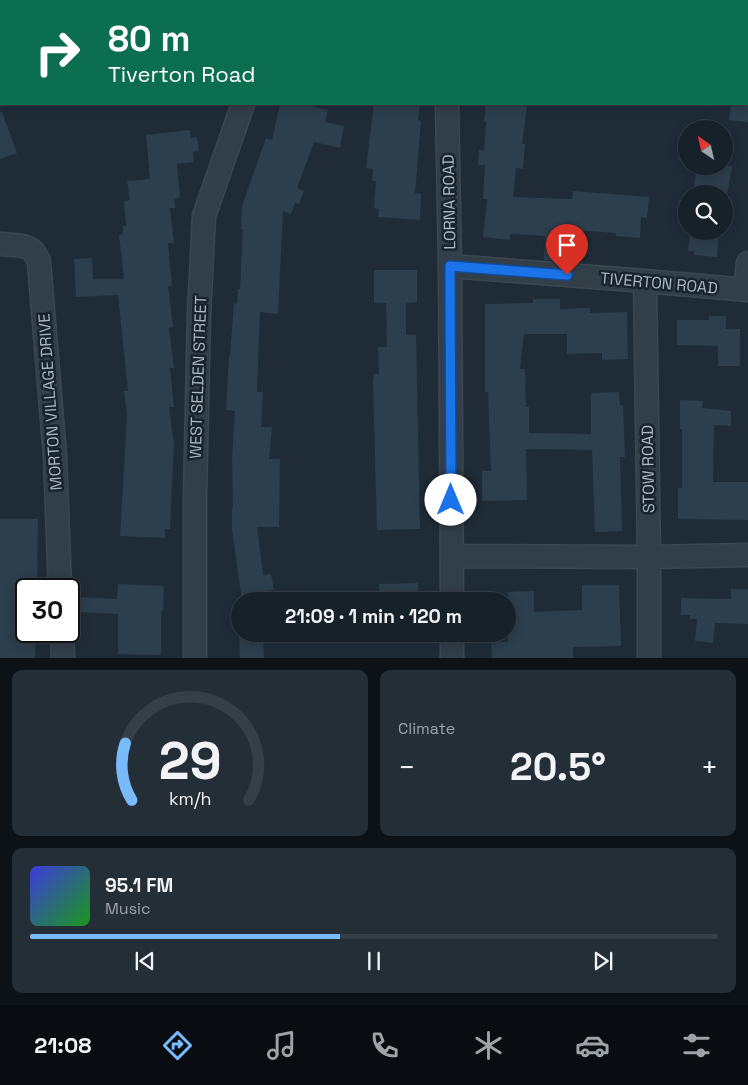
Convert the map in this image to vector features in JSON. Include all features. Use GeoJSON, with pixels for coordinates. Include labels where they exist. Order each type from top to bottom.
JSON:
{"type":"FeatureCollection","features":[{"type":"Feature","properties":{"kind":"street","name":"WEST SELDEN STREET"},"geometry":{"type":"LineString","coordinates":[[195,658],[198,314],[204,216],[244,105]]}},
{"type":"Feature","properties":{"kind":"street","name":"LORNA ROAD"},"geometry":{"type":"LineString","coordinates":[[447,105],[452,592]]}},
{"type":"Feature","properties":{"kind":"street","name":"MORTON VILLAGE DRIVE"},"geometry":{"type":"LineString","coordinates":[[0,244],[30,248],[36,253],[39,262],[55,456],[60,578]]}},
{"type":"Feature","properties":{"kind":"street"},"geometry":{"type":"LineString","coordinates":[[746,290],[748,263]]}},
{"type":"Feature","properties":{"kind":"street","name":"TIVERTON ROAD"},"geometry":{"type":"LineString","coordinates":[[450,266],[746,290]]}},
{"type":"Feature","properties":{"kind":"street","name":"STOW ROAD"},"geometry":{"type":"LineString","coordinates":[[645,281],[649,658]]}},
{"type":"Feature","properties":{"kind":"street"},"geometry":{"type":"LineString","coordinates":[[452,556],[649,557],[748,555]]}},
{"type":"Feature","properties":{"kind":"street"},"geometry":{"type":"LineString","coordinates":[[452,642],[452,658]]}},
{"type":"Feature","properties":{"kind":"street"},"geometry":{"type":"LineString","coordinates":[[62,643],[63,658]]}},
{"type":"Feature","properties":{"kind":"building"},"geometry":{"type":"Polygon","coordinates":[[[280,105],[306,105],[328,110],[325,122],[344,126],[340,148],[314,142],[297,188],[304,191],[299,204],[295,203],[291,214],[283,211],[278,314],[260,312],[257,392],[263,392],[261,427],[272,427],[269,459],[280,459],[279,527],[257,527],[263,575],[271,574],[274,590],[241,592],[232,529],[232,458],[235,411],[226,410],[229,356],[234,303],[237,304],[238,289],[240,289],[243,229],[241,229],[242,206],[266,138],[272,140],[280,105]]]}},
{"type":"Feature","properties":{"kind":"building"},"geometry":{"type":"Polygon","coordinates":[[[374,105],[420,105],[418,120],[421,121],[415,193],[421,194],[420,220],[378,217],[379,209],[374,208],[376,181],[372,181],[373,169],[366,168],[374,105]]]}},
{"type":"Feature","properties":{"kind":"building"},"geometry":{"type":"Polygon","coordinates":[[[486,105],[527,106],[522,144],[525,144],[523,169],[516,168],[513,197],[572,199],[573,191],[649,197],[647,218],[641,217],[640,238],[616,236],[616,233],[560,229],[558,261],[544,260],[545,236],[510,234],[510,240],[483,237],[487,199],[483,199],[485,165],[478,165],[479,150],[484,150],[486,121],[484,121],[486,105]]]}},
{"type":"Feature","properties":{"kind":"building"},"geometry":{"type":"Polygon","coordinates":[[[731,105],[748,105],[748,122],[729,120],[731,105]]]}},
{"type":"Feature","properties":{"kind":"building"},"geometry":{"type":"Polygon","coordinates":[[[0,112],[2,112],[17,153],[0,159],[0,112]]]}},
{"type":"Feature","properties":{"kind":"building"},"geometry":{"type":"Polygon","coordinates":[[[190,130],[191,138],[197,137],[199,151],[193,152],[194,162],[177,164],[180,198],[174,199],[175,208],[170,208],[174,243],[168,243],[172,286],[168,286],[173,327],[169,328],[174,368],[170,368],[174,407],[169,407],[174,439],[170,529],[165,529],[165,538],[120,536],[127,415],[124,391],[128,391],[118,295],[76,297],[74,259],[92,258],[93,279],[124,279],[119,235],[123,234],[123,226],[126,226],[124,201],[130,200],[127,181],[150,179],[146,135],[190,130]]]}},
{"type":"Feature","properties":{"kind":"building"},"geometry":{"type":"Polygon","coordinates":[[[696,175],[730,175],[729,185],[694,185],[696,175]]]}},
{"type":"Feature","properties":{"kind":"building"},"geometry":{"type":"Polygon","coordinates":[[[689,240],[718,240],[717,257],[694,255],[695,251],[688,251],[689,240]]]}},
{"type":"Feature","properties":{"kind":"building"},"geometry":{"type":"Polygon","coordinates":[[[374,270],[417,270],[417,302],[406,303],[406,335],[416,335],[420,529],[377,530],[373,385],[374,374],[379,374],[378,347],[387,347],[386,303],[374,303],[374,270]]]}},
{"type":"Feature","properties":{"kind":"building"},"geometry":{"type":"Polygon","coordinates":[[[533,299],[560,299],[560,309],[590,308],[590,313],[627,312],[628,359],[602,360],[602,353],[567,354],[567,334],[524,334],[520,369],[525,369],[526,407],[529,407],[529,433],[591,434],[591,393],[619,392],[620,405],[623,405],[625,457],[620,457],[622,531],[595,532],[592,450],[526,449],[527,500],[482,501],[482,471],[491,471],[488,392],[485,392],[485,304],[533,303],[533,299]]]}},
{"type":"Feature","properties":{"kind":"building"},"geometry":{"type":"Polygon","coordinates":[[[709,316],[726,316],[726,329],[740,329],[740,366],[718,366],[718,346],[677,345],[677,320],[709,320],[709,316]]]}},
{"type":"Feature","properties":{"kind":"building"},"geometry":{"type":"Polygon","coordinates":[[[680,400],[703,401],[702,408],[731,411],[731,426],[714,425],[713,482],[748,482],[748,520],[678,519],[678,488],[682,488],[680,400]]]}},
{"type":"Feature","properties":{"kind":"building"},"geometry":{"type":"Polygon","coordinates":[[[0,519],[38,519],[37,578],[15,578],[15,643],[36,643],[35,658],[0,658],[0,519]]]}},
{"type":"Feature","properties":{"kind":"building"},"geometry":{"type":"Polygon","coordinates":[[[418,583],[418,592],[379,592],[379,584],[418,583]]]}},
{"type":"Feature","properties":{"kind":"building"},"geometry":{"type":"Polygon","coordinates":[[[118,584],[164,586],[163,611],[161,611],[161,655],[118,654],[118,614],[80,612],[80,597],[117,599],[118,584]]]}},
{"type":"Feature","properties":{"kind":"building"},"geometry":{"type":"Polygon","coordinates":[[[582,585],[619,585],[621,646],[573,647],[573,658],[492,658],[491,642],[516,642],[516,592],[508,592],[534,591],[534,612],[582,610],[582,585]]]}},
{"type":"Feature","properties":{"kind":"building"},"geometry":{"type":"Polygon","coordinates":[[[731,589],[748,589],[748,624],[715,623],[713,643],[695,641],[697,619],[690,619],[690,615],[681,615],[681,598],[731,599],[731,589]]]}},
{"type":"Feature","properties":{"kind":"building"},"geometry":{"type":"Polygon","coordinates":[[[239,642],[263,642],[264,658],[240,658],[239,642]]]}},
{"type":"Feature","properties":{"kind":"route"},"geometry":{"type":"LineString","coordinates":[[451,500],[450,266],[567,275]]}}]}
